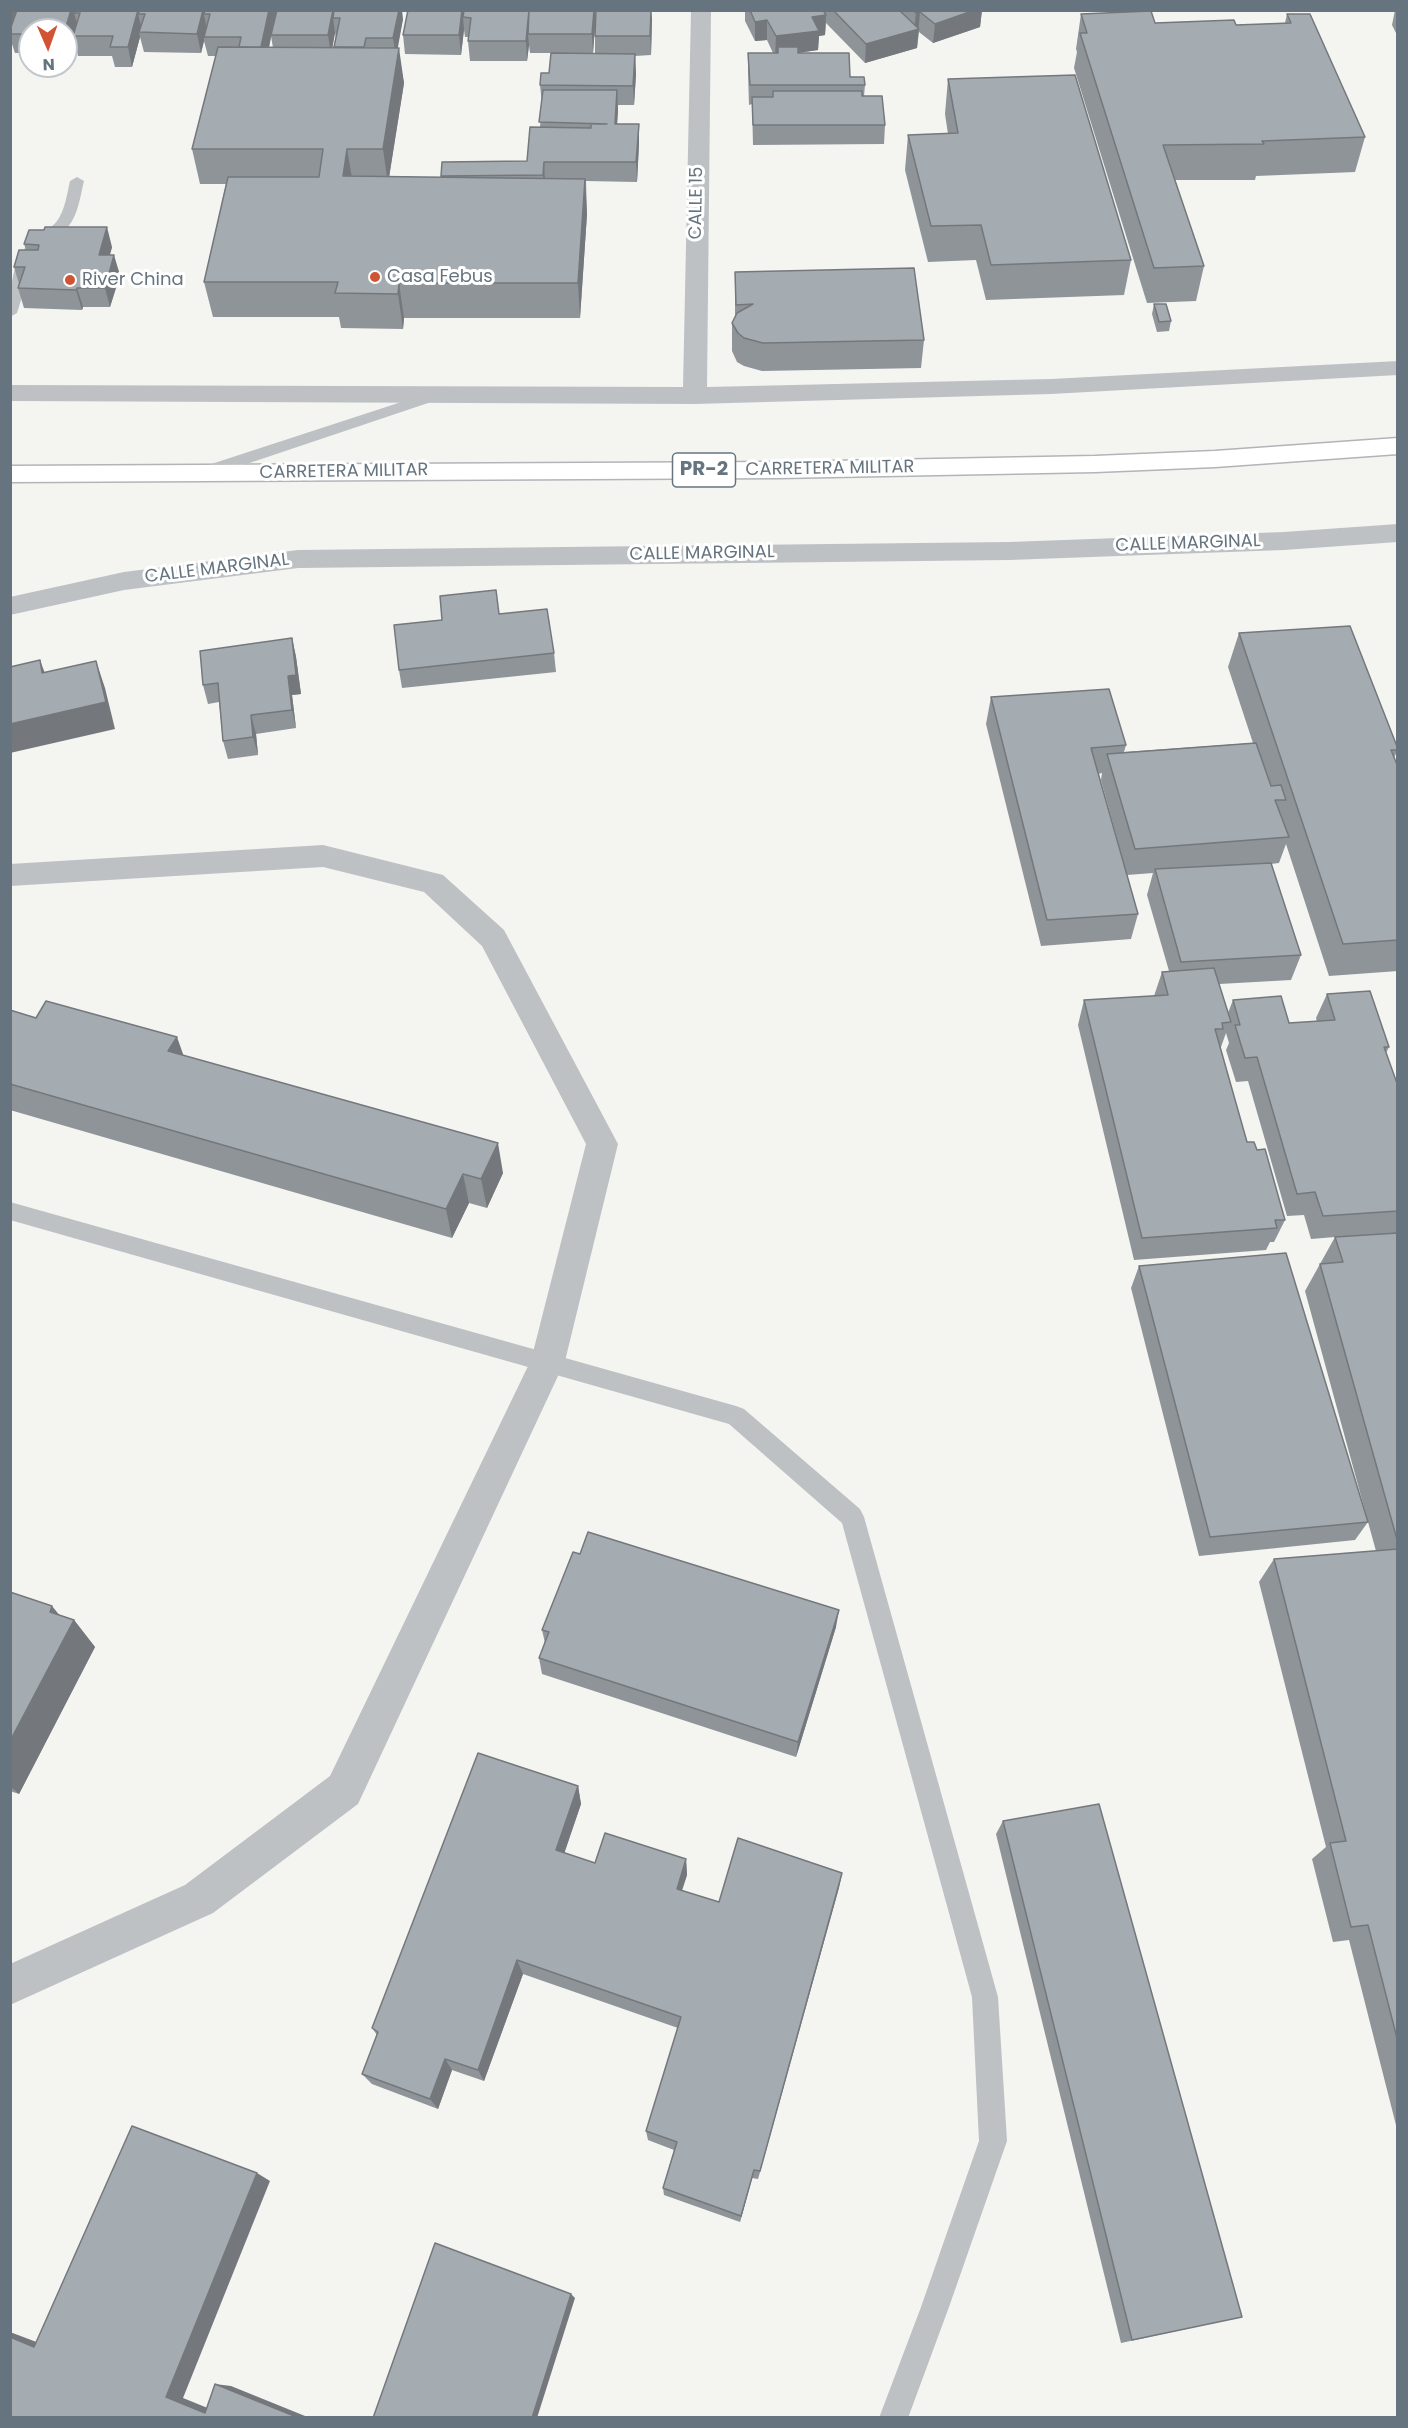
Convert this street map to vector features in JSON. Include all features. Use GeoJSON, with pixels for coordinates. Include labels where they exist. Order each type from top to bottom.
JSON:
{"type":"FeatureCollection","features":[{"type":"Feature","properties":{"kind":"main road","name":"CARRETERA MILITAR"},"geometry":{"type":"LineString","coordinates":[[10,474],[779,470],[1095,464],[1215,459],[1398,446]]}},
{"type":"Feature","properties":{"kind":"street","name":"CALLE 15"},"geometry":{"type":"LineString","coordinates":[[694,396],[701,10]]}},
{"type":"Feature","properties":{"kind":"street"},"geometry":{"type":"LineString","coordinates":[[10,393],[694,396],[1238,380],[1398,368]]}},
{"type":"Feature","properties":{"kind":"street","name":"CALLE MARGINAL"},"geometry":{"type":"LineString","coordinates":[[10,606],[124,581],[298,559],[1009,551],[1284,541],[1398,533]]}},
{"type":"Feature","properties":{"kind":"street"},"geometry":{"type":"LineString","coordinates":[[10,875],[323,856],[433,883],[493,938],[602,1144],[548,1361],[344,1790],[199,1899],[10,1985]]}},
{"type":"Feature","properties":{"kind":"lane"},"geometry":{"type":"LineString","coordinates":[[10,313],[28,254],[36,244],[61,226],[69,212],[77,181]]}},
{"type":"Feature","properties":{"kind":"lane"},"geometry":{"type":"LineString","coordinates":[[197,474],[435,396]]}},
{"type":"Feature","properties":{"kind":"lane"},"geometry":{"type":"LineString","coordinates":[[10,1210],[736,1416],[852,1517],[985,1998],[993,2141],[935,2307],[893,2418]]}},
{"type":"Feature","properties":{"kind":"building"},"geometry":{"type":"Polygon","coordinates":[[[17,10],[71,10],[69,18],[18,18],[18,34],[10,34],[17,10]]]}},
{"type":"Feature","properties":{"kind":"building"},"geometry":{"type":"Polygon","coordinates":[[[75,10],[138,10],[128,47],[110,47],[113,36],[78,36],[80,13],[74,13],[75,10]]]}},
{"type":"Feature","properties":{"kind":"building"},"geometry":{"type":"Polygon","coordinates":[[[140,10],[203,10],[197,34],[139,32],[145,14],[138,14],[140,10]]]}},
{"type":"Feature","properties":{"kind":"building"},"geometry":{"type":"Polygon","coordinates":[[[205,10],[269,10],[261,47],[239,47],[241,37],[204,37],[210,14],[204,14],[205,10]]]}},
{"type":"Feature","properties":{"kind":"building"},"geometry":{"type":"Polygon","coordinates":[[[277,10],[333,10],[328,35],[271,35],[277,10]]]}},
{"type":"Feature","properties":{"kind":"building"},"geometry":{"type":"Polygon","coordinates":[[[334,10],[399,10],[393,38],[366,38],[364,47],[334,47],[340,18],[333,18],[334,10]]]}},
{"type":"Feature","properties":{"kind":"building"},"geometry":{"type":"Polygon","coordinates":[[[408,10],[462,10],[459,35],[403,35],[408,10]]]}},
{"type":"Feature","properties":{"kind":"building"},"geometry":{"type":"Polygon","coordinates":[[[464,10],[529,10],[526,41],[468,41],[471,18],[463,17],[464,10]]]}},
{"type":"Feature","properties":{"kind":"building"},"geometry":{"type":"Polygon","coordinates":[[[529,10],[594,10],[592,34],[528,34],[529,10]]]}},
{"type":"Feature","properties":{"kind":"building"},"geometry":{"type":"Polygon","coordinates":[[[596,10],[651,10],[650,36],[595,36],[596,10]]]}},
{"type":"Feature","properties":{"kind":"building"},"geometry":{"type":"Polygon","coordinates":[[[750,10],[823,10],[826,15],[812,17],[819,31],[776,36],[767,20],[755,22],[750,10]]]}},
{"type":"Feature","properties":{"kind":"building"},"geometry":{"type":"Polygon","coordinates":[[[833,10],[899,10],[919,29],[866,44],[833,10]]]}},
{"type":"Feature","properties":{"kind":"building"},"geometry":{"type":"Polygon","coordinates":[[[912,10],[975,10],[935,24],[920,12],[916,13],[912,10]]]}},
{"type":"Feature","properties":{"kind":"building"},"geometry":{"type":"Polygon","coordinates":[[[1151,11],[1155,23],[1234,20],[1236,25],[1291,23],[1287,14],[1310,14],[1365,137],[1262,141],[1264,144],[1163,145],[1204,266],[1154,268],[1080,33],[1087,33],[1081,14],[1151,11]]]}},
{"type":"Feature","properties":{"kind":"building"},"geometry":{"type":"Polygon","coordinates":[[[218,47],[399,48],[383,149],[347,149],[343,176],[585,179],[578,283],[399,283],[398,294],[335,293],[338,282],[204,282],[228,177],[319,177],[323,149],[192,149],[218,47]]]}},
{"type":"Feature","properties":{"kind":"building"},"geometry":{"type":"Polygon","coordinates":[[[778,47],[798,47],[798,53],[849,53],[850,77],[864,77],[865,85],[750,85],[748,53],[778,53],[778,47]]]}},
{"type":"Feature","properties":{"kind":"building"},"geometry":{"type":"Polygon","coordinates":[[[551,53],[635,54],[633,86],[540,85],[541,73],[549,73],[551,53]]]}},
{"type":"Feature","properties":{"kind":"building"},"geometry":{"type":"Polygon","coordinates":[[[1075,75],[1131,260],[991,265],[981,225],[931,226],[908,135],[958,133],[948,79],[1075,75]]]}},
{"type":"Feature","properties":{"kind":"building"},"geometry":{"type":"Polygon","coordinates":[[[543,90],[617,90],[615,124],[639,124],[636,162],[544,162],[543,175],[441,176],[442,162],[527,161],[530,127],[591,128],[591,124],[607,124],[539,122],[543,90]]]}},
{"type":"Feature","properties":{"kind":"building"},"geometry":{"type":"Polygon","coordinates":[[[773,91],[862,91],[862,96],[882,96],[885,125],[753,125],[752,97],[773,97],[773,91]]]}},
{"type":"Feature","properties":{"kind":"building","name":"River China"},"geometry":{"type":"Polygon","coordinates":[[[45,227],[107,227],[99,255],[114,255],[105,288],[77,288],[76,290],[18,288],[25,267],[14,267],[19,250],[38,250],[39,245],[24,244],[29,230],[44,230],[45,227]]]}},
{"type":"Feature","properties":{"kind":"building"},"geometry":{"type":"Polygon","coordinates":[[[914,268],[924,340],[763,343],[744,338],[732,323],[737,313],[753,304],[736,305],[735,272],[914,268]]]}},
{"type":"Feature","properties":{"kind":"building"},"geometry":{"type":"Polygon","coordinates":[[[1154,304],[1166,304],[1171,321],[1159,322],[1154,304]]]}},
{"type":"Feature","properties":{"kind":"building"},"geometry":{"type":"Polygon","coordinates":[[[496,590],[499,614],[547,609],[554,653],[399,670],[394,625],[442,620],[440,596],[496,590]]]}},
{"type":"Feature","properties":{"kind":"building"},"geometry":{"type":"Polygon","coordinates":[[[1350,626],[1398,749],[1391,750],[1398,767],[1398,940],[1343,944],[1239,633],[1350,626]]]}},
{"type":"Feature","properties":{"kind":"building"},"geometry":{"type":"Polygon","coordinates":[[[292,638],[296,675],[288,676],[292,710],[251,715],[253,737],[223,741],[218,683],[203,685],[200,651],[292,638]]]}},
{"type":"Feature","properties":{"kind":"building"},"geometry":{"type":"Polygon","coordinates":[[[40,660],[42,673],[96,661],[106,702],[10,724],[10,667],[40,660]]]}},
{"type":"Feature","properties":{"kind":"building"},"geometry":{"type":"Polygon","coordinates":[[[1109,689],[1126,745],[1091,748],[1138,914],[1047,920],[991,697],[1109,689]]]}},
{"type":"Feature","properties":{"kind":"building"},"geometry":{"type":"Polygon","coordinates":[[[1256,743],[1271,786],[1281,785],[1286,800],[1275,800],[1289,837],[1135,849],[1107,754],[1256,743]]]}},
{"type":"Feature","properties":{"kind":"building"},"geometry":{"type":"Polygon","coordinates":[[[1271,863],[1301,955],[1181,962],[1155,869],[1271,863]]]}},
{"type":"Feature","properties":{"kind":"building"},"geometry":{"type":"Polygon","coordinates":[[[1214,968],[1231,1022],[1222,1023],[1223,1029],[1215,1029],[1247,1142],[1254,1142],[1257,1150],[1265,1149],[1285,1220],[1275,1220],[1277,1228],[1142,1238],[1084,1000],[1168,995],[1162,972],[1214,968]]]}},
{"type":"Feature","properties":{"kind":"building"},"geometry":{"type":"Polygon","coordinates":[[[1370,991],[1389,1047],[1384,1047],[1398,1086],[1398,1211],[1323,1216],[1315,1192],[1297,1194],[1257,1057],[1245,1058],[1235,1025],[1240,1025],[1233,1000],[1281,996],[1289,1023],[1335,1020],[1327,994],[1370,991]]]}},
{"type":"Feature","properties":{"kind":"building"},"geometry":{"type":"Polygon","coordinates":[[[46,1001],[177,1037],[168,1051],[498,1143],[481,1179],[463,1174],[446,1209],[10,1084],[10,1010],[36,1018],[46,1001]]]}},
{"type":"Feature","properties":{"kind":"building"},"geometry":{"type":"Polygon","coordinates":[[[1398,1233],[1398,1543],[1320,1264],[1343,1262],[1335,1237],[1398,1233]]]}},
{"type":"Feature","properties":{"kind":"building"},"geometry":{"type":"Polygon","coordinates":[[[1286,1253],[1368,1522],[1210,1537],[1139,1266],[1286,1253]]]}},
{"type":"Feature","properties":{"kind":"building"},"geometry":{"type":"Polygon","coordinates":[[[588,1532],[839,1610],[798,1742],[539,1658],[549,1632],[542,1630],[573,1552],[580,1554],[588,1532]]]}},
{"type":"Feature","properties":{"kind":"building"},"geometry":{"type":"Polygon","coordinates":[[[1398,1549],[1398,2042],[1368,1925],[1351,1927],[1330,1843],[1346,1841],[1274,1559],[1398,1549]]]}},
{"type":"Feature","properties":{"kind":"building"},"geometry":{"type":"Polygon","coordinates":[[[10,1592],[52,1606],[50,1612],[74,1620],[10,1741],[10,1592]]]}},
{"type":"Feature","properties":{"kind":"building"},"geometry":{"type":"Polygon","coordinates":[[[478,1753],[578,1786],[556,1850],[595,1863],[605,1833],[686,1859],[677,1889],[719,1902],[738,1838],[842,1873],[760,2171],[754,2170],[741,2216],[663,2188],[677,2142],[646,2131],[681,2017],[517,1960],[478,2070],[445,2059],[430,2099],[362,2074],[378,2032],[372,2028],[478,1753]]]}},
{"type":"Feature","properties":{"kind":"building"},"geometry":{"type":"Polygon","coordinates":[[[1099,1804],[1242,2317],[1132,2340],[1003,1821],[1099,1804]]]}},
{"type":"Feature","properties":{"kind":"building"},"geometry":{"type":"Polygon","coordinates":[[[132,2126],[257,2173],[166,2397],[205,2413],[215,2384],[299,2418],[10,2418],[10,2337],[34,2347],[132,2126]]]}},
{"type":"Feature","properties":{"kind":"building"},"geometry":{"type":"Polygon","coordinates":[[[435,2243],[571,2294],[532,2418],[373,2418],[435,2243]]]}},
{"type":"Feature","properties":{"kind":"place","name":"Casa Febus"},"geometry":{"type":"Point","coordinates":[375,277]}},
{"type":"Feature","properties":{"kind":"place","name":"River China"},"geometry":{"type":"Point","coordinates":[70,280]}}]}
